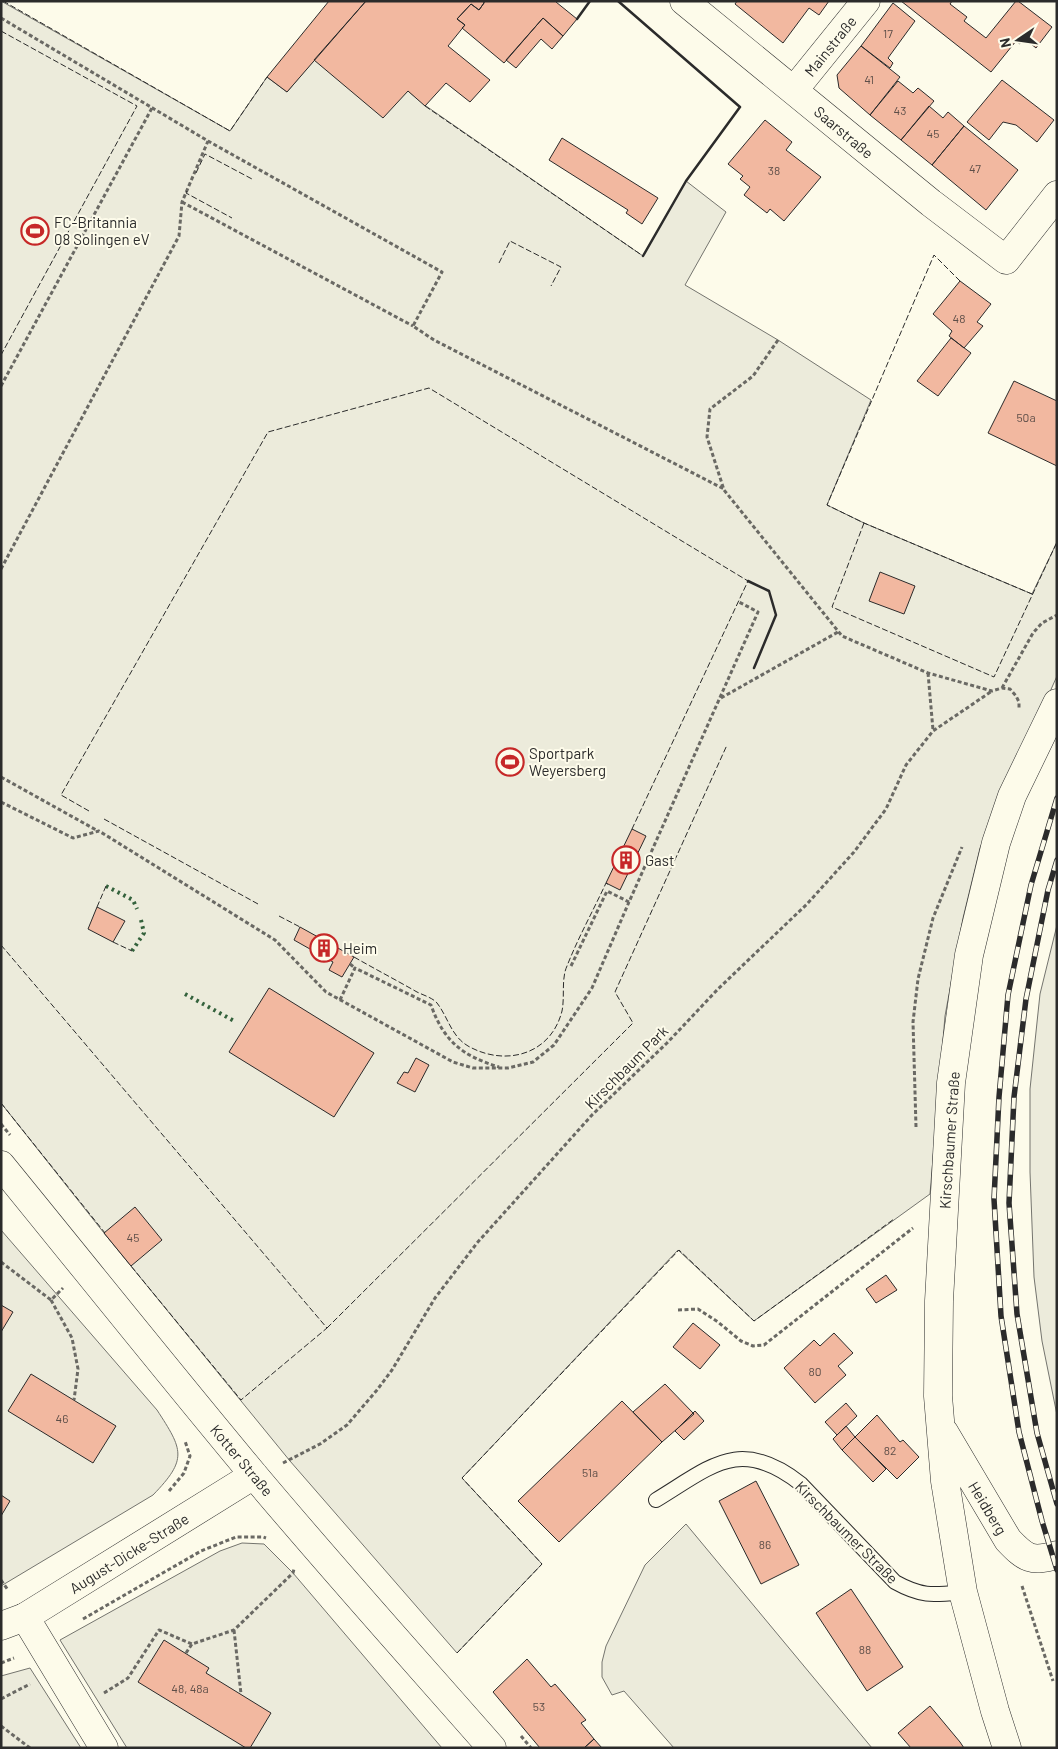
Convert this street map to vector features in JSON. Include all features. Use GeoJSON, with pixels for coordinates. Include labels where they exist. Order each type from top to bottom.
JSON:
{"type":"FeatureCollection","features":[{"type":"Feature","properties":{"kind":"street","name":"Saarstraße"},"geometry":{"type":"LineString","coordinates":[[684,1],[931,203],[1006,260],[1057,195]]}},
{"type":"Feature","properties":{"kind":"street","name":"Mainstraße"},"geometry":{"type":"LineString","coordinates":[[794,90],[866,1]]}},
{"type":"Feature","properties":{"kind":"street","name":"Kirschbaumer Straße"},"geometry":{"type":"LineString","coordinates":[[1007,1748],[995,1711],[963,1592],[945,1481],[938,1396],[939,1301],[950,1083],[969,955],[996,843],[1012,796],[1057,703]]}},
{"type":"Feature","properties":{"kind":"street","name":"Kotter Straße"},"geometry":{"type":"LineString","coordinates":[[1,1165],[254,1475],[391,1636],[492,1748]]}},
{"type":"Feature","properties":{"kind":"street","name":"Heidberg"},"geometry":{"type":"LineString","coordinates":[[940,1427],[1008,1540],[1021,1554],[1030,1557],[1040,1560],[1057,1555]]}},
{"type":"Feature","properties":{"kind":"street","name":"August-Dicke-Straße"},"geometry":{"type":"LineString","coordinates":[[13,1621],[254,1475]]}},
{"type":"Feature","properties":{"kind":"street"},"geometry":{"type":"LineString","coordinates":[[13,1621],[80,1708],[104,1748]]}},
{"type":"Feature","properties":{"kind":"lane","name":"Kirschbaumer Straße"},"geometry":{"type":"LineString","coordinates":[[656,1500],[724,1461],[742,1458],[773,1465],[786,1472],[801,1484],[895,1582],[908,1589],[929,1595],[963,1592]]}},
{"type":"Feature","properties":{"kind":"path"},"geometry":{"type":"LineString","coordinates":[[1,18],[208,141],[442,272],[413,326]]}},
{"type":"Feature","properties":{"kind":"path"},"geometry":{"type":"LineString","coordinates":[[1,386],[152,108]]}},
{"type":"Feature","properties":{"kind":"path"},"geometry":{"type":"LineString","coordinates":[[1,569],[179,236],[182,202],[208,141]]}},
{"type":"Feature","properties":{"kind":"path"},"geometry":{"type":"LineString","coordinates":[[182,202],[413,326],[434,340],[724,490]]}},
{"type":"Feature","properties":{"kind":"path"},"geometry":{"type":"LineString","coordinates":[[778,340],[752,376],[710,409],[707,437],[724,490],[842,636],[928,673],[933,731]]}},
{"type":"Feature","properties":{"kind":"path"},"geometry":{"type":"LineString","coordinates":[[1,778],[99,831],[275,940],[326,992],[453,1062],[473,1068],[504,1068],[533,1062],[554,1045],[592,988],[758,612],[739,602]]}},
{"type":"Feature","properties":{"kind":"path"},"geometry":{"type":"LineString","coordinates":[[1002,688],[1033,633],[1042,623],[1057,615]]}},
{"type":"Feature","properties":{"kind":"path"},"geometry":{"type":"LineString","coordinates":[[719,699],[838,632]]}},
{"type":"Feature","properties":{"kind":"path","name":"Kirschbaum Park"},"geometry":{"type":"LineString","coordinates":[[277,1456],[283,1464],[320,1444],[347,1425],[387,1377],[435,1298],[477,1243],[592,1115],[667,1043],[718,989],[807,904],[854,852],[886,809],[906,765],[933,731],[992,691],[928,673]]}},
{"type":"Feature","properties":{"kind":"path"},"geometry":{"type":"LineString","coordinates":[[1,802],[73,838],[99,831]]}},
{"type":"Feature","properties":{"kind":"path"},"geometry":{"type":"LineString","coordinates":[[571,966],[610,885]]}},
{"type":"Feature","properties":{"kind":"path"},"geometry":{"type":"LineString","coordinates":[[607,891],[629,902]]}},
{"type":"Feature","properties":{"kind":"path"},"geometry":{"type":"LineString","coordinates":[[350,964],[430,1005],[439,1026],[458,1048],[485,1063],[504,1068]]}},
{"type":"Feature","properties":{"kind":"path"},"geometry":{"type":"LineString","coordinates":[[340,1000],[355,968]]}},
{"type":"Feature","properties":{"kind":"path"},"geometry":{"type":"LineString","coordinates":[[678,1310],[698,1309],[742,1341],[753,1346],[764,1345],[919,1223],[944,1215]]}},
{"type":"Feature","properties":{"kind":"path"},"geometry":{"type":"LineString","coordinates":[[1,1262],[51,1300],[72,1338],[78,1369],[74,1400]]}},
{"type":"Feature","properties":{"kind":"path"},"geometry":{"type":"LineString","coordinates":[[51,1300],[63,1288]]}},
{"type":"Feature","properties":{"kind":"path"},"geometry":{"type":"LineString","coordinates":[[167,1494],[184,1473],[190,1456],[184,1438]]}},
{"type":"Feature","properties":{"kind":"path"},"geometry":{"type":"LineString","coordinates":[[75,1624],[201,1550],[236,1537],[263,1536],[271,1542]]}},
{"type":"Feature","properties":{"kind":"path"},"geometry":{"type":"LineString","coordinates":[[1008,1540],[1053,1681]]}},
{"type":"Feature","properties":{"kind":"path"},"geometry":{"type":"LineString","coordinates":[[186,1653],[192,1644],[234,1630],[293,1573],[296,1564]]}},
{"type":"Feature","properties":{"kind":"path"},"geometry":{"type":"LineString","coordinates":[[1,1580],[8,1591]]}},
{"type":"Feature","properties":{"kind":"path"},"geometry":{"type":"LineString","coordinates":[[80,1708],[128,1678],[159,1630],[192,1644]]}},
{"type":"Feature","properties":{"kind":"path"},"geometry":{"type":"LineString","coordinates":[[234,1630],[241,1694]]}},
{"type":"Feature","properties":{"kind":"path"},"geometry":{"type":"LineString","coordinates":[[1,1699],[38,1680]]}},
{"type":"Feature","properties":{"kind":"path"},"geometry":{"type":"LineString","coordinates":[[1,1726],[30,1748]]}},
{"type":"Feature","properties":{"kind":"shaded area","name":"Sportpark Weyersberg"},"geometry":{"type":"Polygon","coordinates":[[[1,1],[230,131],[267,77],[287,92],[314,60],[408,91],[426,106],[643,256],[686,181],[726,212],[685,285],[778,340],[871,400],[827,505],[864,523],[1032,594],[1057,542],[1057,676],[980,848],[963,918],[945,1016],[930,1194],[754,1321],[678,1250],[462,1478],[542,1564],[457,1653],[290,1461],[104,1233],[1,1103],[1,1]]]}},
{"type":"Feature","properties":{"kind":"shaded area"},"geometry":{"type":"Polygon","coordinates":[[[1057,925],[1057,1415],[1042,1341],[1034,1277],[1030,1172],[1030,1089],[1040,994],[1057,925]]]}},
{"type":"Feature","properties":{"kind":"shaded area"},"geometry":{"type":"Polygon","coordinates":[[[1,1230],[157,1410],[172,1435],[178,1454],[177,1463],[172,1472],[153,1495],[1,1586],[1,1230]]]}},
{"type":"Feature","properties":{"kind":"shaded area"},"geometry":{"type":"Polygon","coordinates":[[[686,1524],[872,1748],[674,1748],[624,1691],[612,1695],[602,1677],[602,1662],[606,1646],[645,1565],[686,1524]]]}},
{"type":"Feature","properties":{"kind":"shaded area"},"geometry":{"type":"Polygon","coordinates":[[[242,1543],[264,1544],[293,1573],[442,1748],[127,1748],[60,1640],[220,1551],[242,1543]]]}},
{"type":"Feature","properties":{"kind":"shaded area"},"geometry":{"type":"Polygon","coordinates":[[[30,1668],[81,1748],[1,1748],[1,1676],[30,1668]]]}},
{"type":"Feature","properties":{"kind":"building"},"geometry":{"type":"Polygon","coordinates":[[[329,1],[366,1],[287,92],[267,77],[329,1]]]}},
{"type":"Feature","properties":{"kind":"building"},"geometry":{"type":"Polygon","coordinates":[[[366,1],[484,1],[479,10],[471,4],[457,19],[465,25],[448,46],[490,80],[470,102],[446,83],[425,106],[408,91],[383,118],[314,60],[366,1]]]}},
{"type":"Feature","properties":{"kind":"building"},"geometry":{"type":"Polygon","coordinates":[[[484,1],[557,1],[577,19],[563,36],[543,18],[504,63],[462,28],[465,25],[457,19],[471,4],[479,10],[484,1]]]}},
{"type":"Feature","properties":{"kind":"building"},"geometry":{"type":"Polygon","coordinates":[[[737,1],[829,1],[819,15],[809,8],[783,43],[735,4],[737,1]]]}},
{"type":"Feature","properties":{"kind":"building"},"geometry":{"type":"Polygon","coordinates":[[[901,1],[952,1],[950,4],[967,17],[964,21],[986,38],[1016,1],[1052,27],[1036,48],[1025,39],[1020,44],[1016,41],[991,72],[901,1]]]}},
{"type":"Feature","properties":{"kind":"building"},"geometry":{"type":"Polygon","coordinates":[[[893,3],[915,21],[888,58],[893,63],[890,68],[861,46],[893,3]]]}},
{"type":"Feature","properties":{"kind":"building"},"geometry":{"type":"Polygon","coordinates":[[[543,18],[563,36],[552,49],[541,39],[516,68],[506,60],[543,18]]]}},
{"type":"Feature","properties":{"kind":"building"},"geometry":{"type":"Polygon","coordinates":[[[861,46],[900,77],[870,115],[839,88],[837,75],[861,46]]]}},
{"type":"Feature","properties":{"kind":"building"},"geometry":{"type":"Polygon","coordinates":[[[1002,80],[1054,120],[1037,142],[1016,125],[1003,122],[989,140],[967,122],[1002,80]]]}},
{"type":"Feature","properties":{"kind":"building"},"geometry":{"type":"Polygon","coordinates":[[[898,81],[913,93],[918,88],[934,101],[901,140],[870,115],[898,81]]]}},
{"type":"Feature","properties":{"kind":"building"},"geometry":{"type":"Polygon","coordinates":[[[929,106],[943,118],[948,112],[964,126],[932,165],[901,140],[929,106]]]}},
{"type":"Feature","properties":{"kind":"building"},"geometry":{"type":"Polygon","coordinates":[[[765,120],[792,142],[786,150],[821,177],[784,221],[770,209],[767,213],[744,195],[750,187],[740,179],[743,176],[728,164],[765,120]]]}},
{"type":"Feature","properties":{"kind":"building"},"geometry":{"type":"Polygon","coordinates":[[[964,126],[1018,170],[986,210],[932,165],[964,126]]]}},
{"type":"Feature","properties":{"kind":"building"},"geometry":{"type":"Polygon","coordinates":[[[562,138],[658,198],[642,224],[626,213],[628,210],[549,160],[562,138]]]}},
{"type":"Feature","properties":{"kind":"building"},"geometry":{"type":"Polygon","coordinates":[[[960,281],[991,304],[977,322],[983,326],[964,348],[949,336],[952,331],[933,314],[960,281]]]}},
{"type":"Feature","properties":{"kind":"building"},"geometry":{"type":"Polygon","coordinates":[[[951,338],[971,353],[938,396],[917,381],[951,338]]]}},
{"type":"Feature","properties":{"kind":"building"},"geometry":{"type":"Polygon","coordinates":[[[1014,381],[1057,401],[1057,466],[988,433],[1014,381]]]}},
{"type":"Feature","properties":{"kind":"building"},"geometry":{"type":"Polygon","coordinates":[[[880,572],[915,586],[904,614],[869,601],[880,572]]]}},
{"type":"Feature","properties":{"kind":"building","name":"Gast"},"geometry":{"type":"Polygon","coordinates":[[[632,829],[646,836],[620,890],[606,883],[632,829]]]}},
{"type":"Feature","properties":{"kind":"building"},"geometry":{"type":"Polygon","coordinates":[[[97,907],[125,921],[113,942],[88,929],[97,907]]]}},
{"type":"Feature","properties":{"kind":"building","name":"Heim"},"geometry":{"type":"Polygon","coordinates":[[[300,927],[354,957],[342,977],[329,970],[333,962],[294,940],[300,927]]]}},
{"type":"Feature","properties":{"kind":"building"},"geometry":{"type":"Polygon","coordinates":[[[269,988],[374,1053],[334,1117],[229,1052],[269,988]]]}},
{"type":"Feature","properties":{"kind":"building"},"geometry":{"type":"Polygon","coordinates":[[[416,1058],[429,1065],[415,1092],[397,1083],[404,1072],[408,1073],[416,1058]]]}},
{"type":"Feature","properties":{"kind":"building"},"geometry":{"type":"Polygon","coordinates":[[[135,1207],[162,1240],[131,1266],[104,1233],[135,1207]]]}},
{"type":"Feature","properties":{"kind":"building"},"geometry":{"type":"Polygon","coordinates":[[[886,1275],[897,1290],[876,1303],[866,1289],[886,1275]]]}},
{"type":"Feature","properties":{"kind":"building"},"geometry":{"type":"Polygon","coordinates":[[[1,1305],[13,1312],[1,1332],[1,1305]]]}},
{"type":"Feature","properties":{"kind":"building"},"geometry":{"type":"Polygon","coordinates":[[[693,1323],[720,1345],[700,1369],[673,1347],[693,1323]]]}},
{"type":"Feature","properties":{"kind":"building"},"geometry":{"type":"Polygon","coordinates":[[[834,1333],[853,1353],[838,1366],[846,1375],[815,1403],[784,1368],[814,1340],[820,1346],[834,1333]]]}},
{"type":"Feature","properties":{"kind":"building"},"geometry":{"type":"Polygon","coordinates":[[[31,1374],[116,1426],[93,1463],[8,1411],[31,1374]]]}},
{"type":"Feature","properties":{"kind":"building"},"geometry":{"type":"Polygon","coordinates":[[[665,1384],[694,1414],[662,1442],[633,1412],[665,1384]]]}},
{"type":"Feature","properties":{"kind":"building"},"geometry":{"type":"Polygon","coordinates":[[[622,1401],[662,1442],[559,1542],[518,1501],[622,1401]]]}},
{"type":"Feature","properties":{"kind":"building"},"geometry":{"type":"Polygon","coordinates":[[[846,1403],[857,1416],[837,1435],[825,1422],[846,1403]]]}},
{"type":"Feature","properties":{"kind":"building"},"geometry":{"type":"Polygon","coordinates":[[[695,1411],[704,1421],[684,1440],[675,1431],[695,1411]]]}},
{"type":"Feature","properties":{"kind":"building"},"geometry":{"type":"Polygon","coordinates":[[[877,1415],[900,1442],[903,1440],[919,1457],[897,1479],[855,1437],[877,1415]]]}},
{"type":"Feature","properties":{"kind":"building"},"geometry":{"type":"Polygon","coordinates":[[[846,1426],[855,1437],[842,1450],[833,1439],[846,1426]]]}},
{"type":"Feature","properties":{"kind":"building"},"geometry":{"type":"Polygon","coordinates":[[[855,1437],[886,1469],[873,1482],[842,1450],[855,1437]]]}},
{"type":"Feature","properties":{"kind":"building"},"geometry":{"type":"Polygon","coordinates":[[[756,1481],[799,1565],[761,1584],[719,1501],[756,1481]]]}},
{"type":"Feature","properties":{"kind":"building"},"geometry":{"type":"Polygon","coordinates":[[[1,1495],[10,1501],[1,1516],[1,1495]]]}},
{"type":"Feature","properties":{"kind":"building"},"geometry":{"type":"Polygon","coordinates":[[[851,1589],[903,1667],[867,1691],[816,1613],[851,1589]]]}},
{"type":"Feature","properties":{"kind":"building"},"geometry":{"type":"Polygon","coordinates":[[[164,1640],[209,1668],[206,1673],[271,1713],[250,1748],[246,1748],[138,1682],[164,1640]]]}},
{"type":"Feature","properties":{"kind":"building"},"geometry":{"type":"Polygon","coordinates":[[[527,1659],[551,1687],[555,1684],[586,1720],[581,1723],[594,1739],[584,1748],[540,1748],[493,1692],[527,1659]]]}},
{"type":"Feature","properties":{"kind":"building"},"geometry":{"type":"Polygon","coordinates":[[[930,1706],[964,1748],[911,1748],[898,1733],[930,1706]]]}},
{"type":"Feature","properties":{"kind":"building"},"geometry":{"type":"Polygon","coordinates":[[[594,1739],[602,1748],[584,1748],[594,1739]]]}},
{"type":"Feature","properties":{"kind":"railway"},"geometry":{"type":"LineString","coordinates":[[1057,798],[1031,885],[1008,995],[999,1097],[994,1199],[1001,1316],[1019,1432],[1057,1570]]}},
{"type":"Feature","properties":{"kind":"railway"},"geometry":{"type":"LineString","coordinates":[[1057,860],[1048,890],[1026,999],[1014,1097],[1009,1203],[1017,1314],[1037,1433],[1057,1504]]}},
{"type":"Feature","properties":{"kind":"hedge"},"geometry":{"type":"LineString","coordinates":[[106,886],[133,900],[137,909]]}},
{"type":"Feature","properties":{"kind":"hedge"},"geometry":{"type":"LineString","coordinates":[[132,951],[144,933],[141,920]]}},
{"type":"Feature","properties":{"kind":"hedge"},"geometry":{"type":"LineString","coordinates":[[185,994],[236,1022]]}},
{"type":"Feature","properties":{"kind":"fence"},"geometry":{"type":"LineString","coordinates":[[3,1],[230,131],[267,77]]}},
{"type":"Feature","properties":{"kind":"fence"},"geometry":{"type":"LineString","coordinates":[[1,31],[137,106],[1,355]]}},
{"type":"Feature","properties":{"kind":"fence"},"geometry":{"type":"LineString","coordinates":[[425,106],[643,256]]}},
{"type":"Feature","properties":{"kind":"fence"},"geometry":{"type":"LineString","coordinates":[[196,173],[205,154],[252,179]]}},
{"type":"Feature","properties":{"kind":"fence"},"geometry":{"type":"LineString","coordinates":[[187,191],[186,193],[232,218]]}},
{"type":"Feature","properties":{"kind":"fence"},"geometry":{"type":"LineString","coordinates":[[499,263],[510,241],[561,267],[551,286]]}},
{"type":"Feature","properties":{"kind":"fence"},"geometry":{"type":"LineString","coordinates":[[960,281],[934,255],[827,505],[864,523],[1032,594]]}},
{"type":"Feature","properties":{"kind":"fence"},"geometry":{"type":"LineString","coordinates":[[89,811],[61,795],[268,432],[429,388],[748,581],[632,829],[634,830]]}},
{"type":"Feature","properties":{"kind":"fence"},"geometry":{"type":"LineString","coordinates":[[864,523],[832,607],[994,677],[1057,542]]}},
{"type":"Feature","properties":{"kind":"fence"},"geometry":{"type":"LineString","coordinates":[[327,1328],[633,1023],[615,992],[727,745]]}},
{"type":"Feature","properties":{"kind":"fence"},"geometry":{"type":"LineString","coordinates":[[104,819],[258,904]]}},
{"type":"Feature","properties":{"kind":"fence"},"geometry":{"type":"LineString","coordinates":[[354,957],[435,1001],[454,1032],[468,1046],[497,1056],[525,1053],[537,1047],[548,1038],[556,1026],[562,1011],[565,971],[606,883],[609,885]]}},
{"type":"Feature","properties":{"kind":"fence"},"geometry":{"type":"LineString","coordinates":[[97,907],[106,886]]}},
{"type":"Feature","properties":{"kind":"fence"},"geometry":{"type":"LineString","coordinates":[[279,916],[300,927]]}},
{"type":"Feature","properties":{"kind":"fence"},"geometry":{"type":"LineString","coordinates":[[113,942],[132,951]]}},
{"type":"Feature","properties":{"kind":"fence"},"geometry":{"type":"LineString","coordinates":[[1,945],[327,1328],[241,1400],[131,1266]]}},
{"type":"Feature","properties":{"kind":"fence"},"geometry":{"type":"LineString","coordinates":[[1,1103],[105,1233]]}},
{"type":"Feature","properties":{"kind":"fence"},"geometry":{"type":"LineString","coordinates":[[457,1653],[542,1564],[462,1478],[679,1250],[754,1321],[894,1219]]}},
{"type":"Feature","properties":{"kind":"wall"},"geometry":{"type":"LineString","coordinates":[[577,19],[590,1]]}},
{"type":"Feature","properties":{"kind":"wall"},"geometry":{"type":"LineString","coordinates":[[618,1],[740,107],[686,181],[643,256]]}},
{"type":"Feature","properties":{"kind":"wall"},"geometry":{"type":"LineString","coordinates":[[748,581],[769,591],[776,615],[754,668]]}},
{"type":"Feature","properties":{"kind":"place","name":"FC-Britannia 08 Solingen eV"},"geometry":{"type":"Point","coordinates":[35,231]}},
{"type":"Feature","properties":{"kind":"place","name":"Sportpark Weyersberg"},"geometry":{"type":"Point","coordinates":[510,762]}},
{"type":"Feature","properties":{"kind":"place","name":"Gast"},"geometry":{"type":"Point","coordinates":[626,860]}},
{"type":"Feature","properties":{"kind":"place","name":"Heim"},"geometry":{"type":"Point","coordinates":[324,948]}}]}
